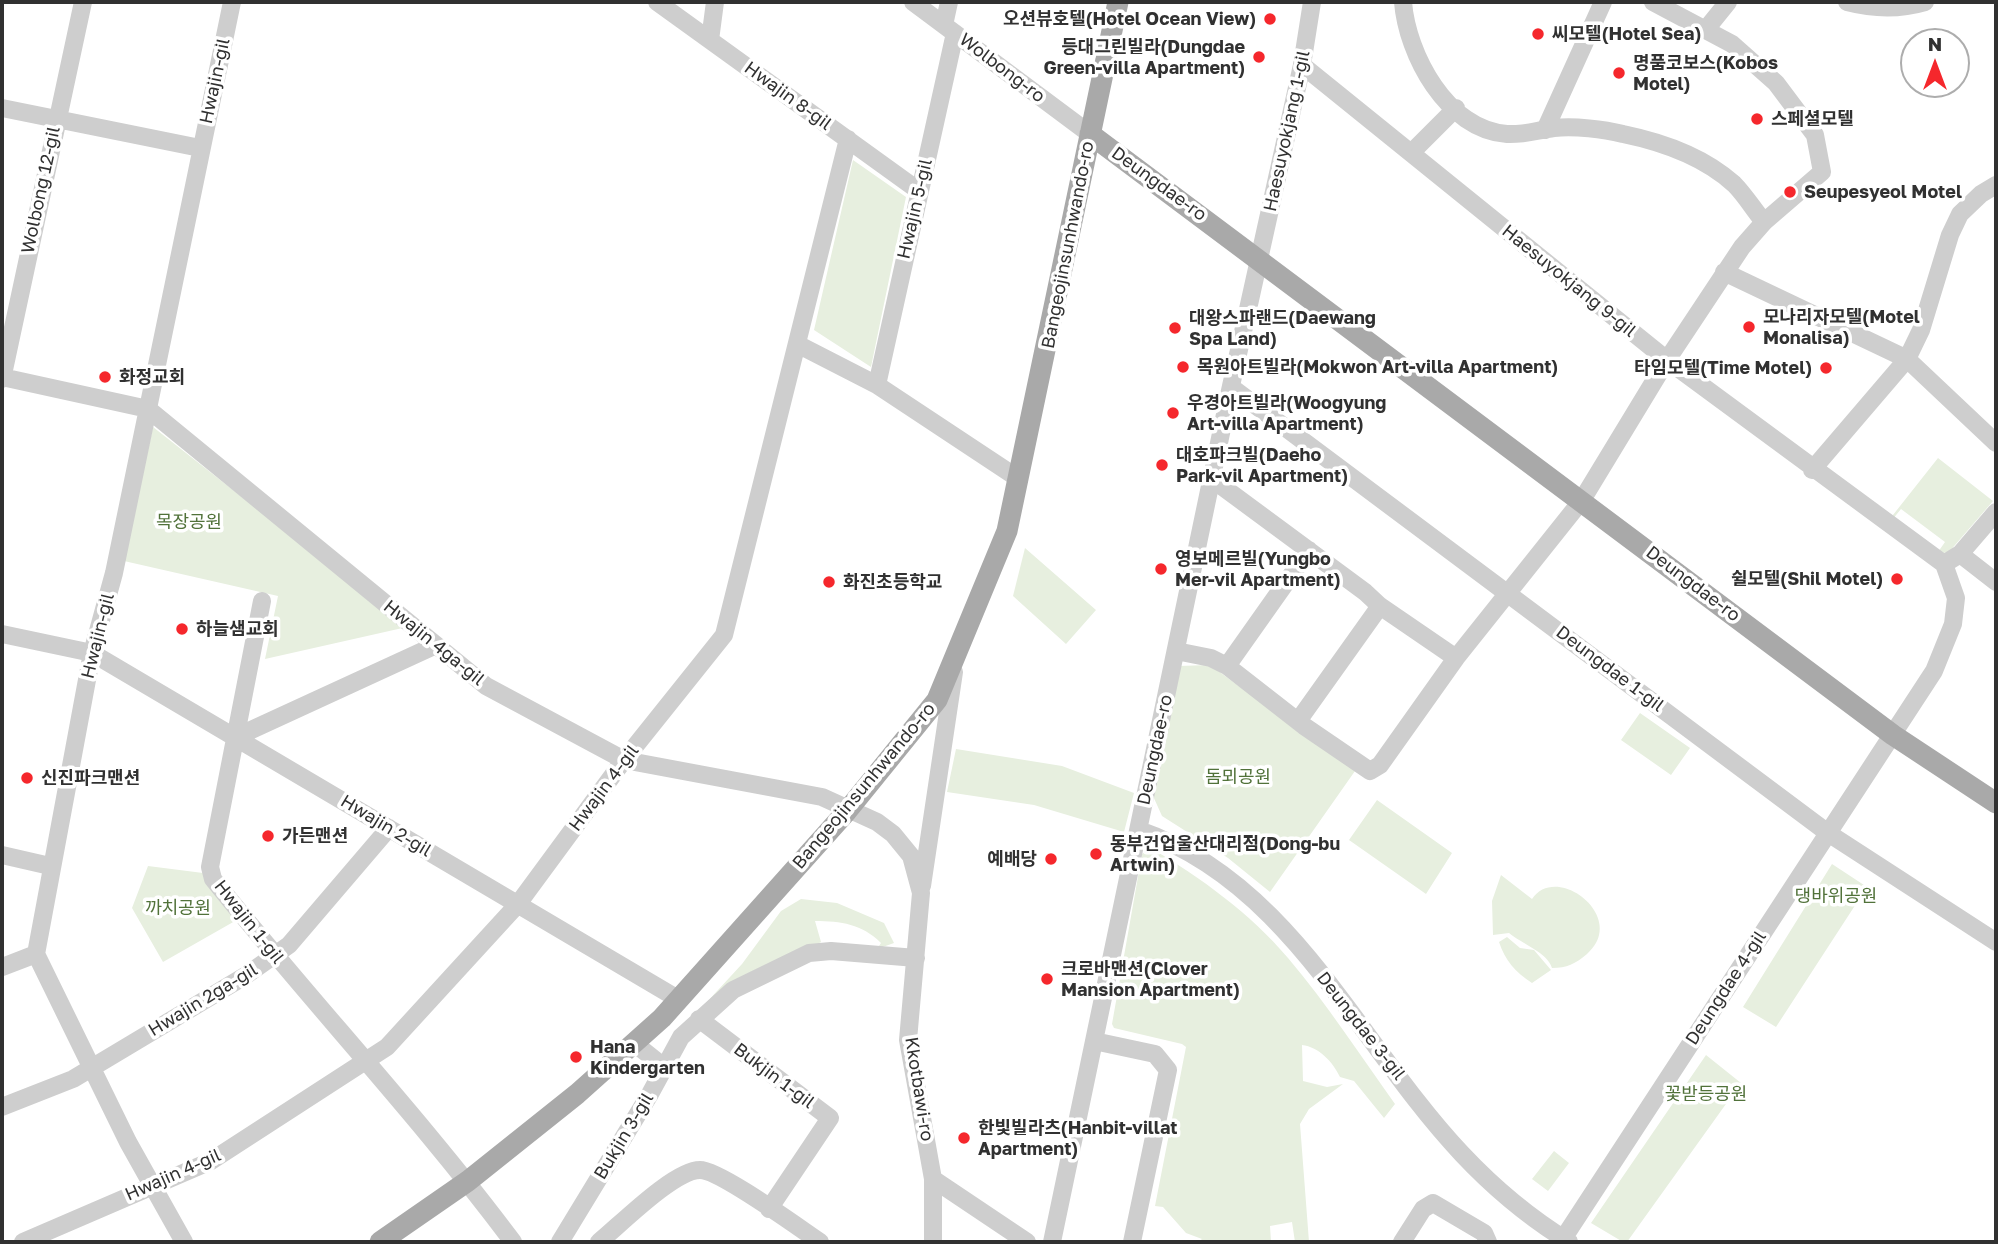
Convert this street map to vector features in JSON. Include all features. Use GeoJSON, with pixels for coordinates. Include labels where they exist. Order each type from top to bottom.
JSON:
{"type":"FeatureCollection","features":[{"type":"Feature","properties":{"kind":"main road","name":"Bangeojinsunhwando-ro"},"geometry":{"type":"LineString","coordinates":[[380,1242],[468,1181],[577,1094],[634,1043],[678,999],[847,811],[937,700],[1007,531],[1118,2]]}},
{"type":"Feature","properties":{"kind":"main road","name":"Deungdae-ro"},"geometry":{"type":"LineString","coordinates":[[1090,134],[1261,259],[1893,735],[1996,803]]}},
{"type":"Feature","properties":{"kind":"street","name":"Wolbong 12-gil"},"geometry":{"type":"LineString","coordinates":[[2,378],[83,2]]}},
{"type":"Feature","properties":{"kind":"street","name":"Hwajin-gil"},"geometry":{"type":"LineString","coordinates":[[36,954],[50,866],[92,653],[114,573],[232,2]]}},
{"type":"Feature","properties":{"kind":"street","name":"Hwajin 8-gil"},"geometry":{"type":"LineString","coordinates":[[657,2],[919,191]]}},
{"type":"Feature","properties":{"kind":"street"},"geometry":{"type":"LineString","coordinates":[[710,40],[715,2]]}},
{"type":"Feature","properties":{"kind":"street","name":"Wolbong-ro"},"geometry":{"type":"LineString","coordinates":[[913,2],[1090,134]]}},
{"type":"Feature","properties":{"kind":"street","name":"Hwajin 5-gil"},"geometry":{"type":"LineString","coordinates":[[877,385],[919,191],[949,29],[949,2]]}},
{"type":"Feature","properties":{"kind":"street","name":"Haesuyokjang 1-gil"},"geometry":{"type":"LineString","coordinates":[[1261,259],[1302,65],[1312,2]]}},
{"type":"Feature","properties":{"kind":"street"},"geometry":{"type":"LineString","coordinates":[[1403,2],[1407,35],[1423,72],[1456,108],[1479,125],[1504,134],[1554,128],[1621,133],[1686,154],[1734,185],[1764,222]]}},
{"type":"Feature","properties":{"kind":"street"},"geometry":{"type":"LineString","coordinates":[[1545,130],[1603,2]]}},
{"type":"Feature","properties":{"kind":"street"},"geometry":{"type":"LineString","coordinates":[[1176,651],[1211,658],[1227,666],[1298,721],[1370,771],[1380,765],[1456,658],[1582,500],[1724,272],[1764,222],[1822,172],[1815,135],[1776,83],[1732,44],[1653,2]]}},
{"type":"Feature","properties":{"kind":"street"},"geometry":{"type":"LineString","coordinates":[[1706,28],[1728,2]]}},
{"type":"Feature","properties":{"kind":"street"},"geometry":{"type":"LineString","coordinates":[[1847,2],[1868,7],[1898,8],[1925,2]]}},
{"type":"Feature","properties":{"kind":"street","name":"Haesuyokjang 9-gil"},"geometry":{"type":"LineString","coordinates":[[1302,65],[1667,360],[1812,470],[1944,564]]}},
{"type":"Feature","properties":{"kind":"street"},"geometry":{"type":"LineString","coordinates":[[2,108],[200,148]]}},
{"type":"Feature","properties":{"kind":"street"},"geometry":{"type":"LineString","coordinates":[[1411,153],[1456,108]]}},
{"type":"Feature","properties":{"kind":"street","name":"Hwajin 4-gil"},"geometry":{"type":"LineString","coordinates":[[23,1242],[211,1161],[387,1047],[518,904],[624,760],[724,635],[799,345],[848,139]]}},
{"type":"Feature","properties":{"kind":"street"},"geometry":{"type":"LineString","coordinates":[[1812,470],[1908,359],[1921,330],[1950,235],[1960,214],[1996,185]]}},
{"type":"Feature","properties":{"kind":"street","name":"Deungdae-ro"},"geometry":{"type":"LineString","coordinates":[[1052,1242],[1231,387],[1261,259]]}},
{"type":"Feature","properties":{"kind":"street"},"geometry":{"type":"LineString","coordinates":[[1724,272],[1908,359],[1996,443]]}},
{"type":"Feature","properties":{"kind":"street"},"geometry":{"type":"LineString","coordinates":[[799,345],[877,385],[1019,480]]}},
{"type":"Feature","properties":{"kind":"street"},"geometry":{"type":"LineString","coordinates":[[2,378],[148,409]]}},
{"type":"Feature","properties":{"kind":"street","name":"Deungdae 1-gil"},"geometry":{"type":"LineString","coordinates":[[1231,387],[1828,833],[1996,942]]}},
{"type":"Feature","properties":{"kind":"street","name":"Hwajin 4ga-gil"},"geometry":{"type":"LineString","coordinates":[[148,409],[486,686],[624,760],[822,797],[847,811]]}},
{"type":"Feature","properties":{"kind":"street"},"geometry":{"type":"LineString","coordinates":[[1212,479],[1380,606],[1456,658]]}},
{"type":"Feature","properties":{"kind":"street"},"geometry":{"type":"LineString","coordinates":[[1944,564],[1960,554],[1996,512]]}},
{"type":"Feature","properties":{"kind":"street"},"geometry":{"type":"LineString","coordinates":[[1227,666],[1309,550]]}},
{"type":"Feature","properties":{"kind":"street"},"geometry":{"type":"LineString","coordinates":[[1960,554],[1996,582]]}},
{"type":"Feature","properties":{"kind":"street","name":"Deungdae 4-gil"},"geometry":{"type":"LineString","coordinates":[[1564,1241],[1934,671],[1953,624],[1956,598],[1944,564]]}},
{"type":"Feature","properties":{"kind":"street","name":"Hwajin 1-gil"},"geometry":{"type":"LineString","coordinates":[[262,601],[210,867],[213,879],[274,955],[468,1181],[513,1242]]}},
{"type":"Feature","properties":{"kind":"street"},"geometry":{"type":"LineString","coordinates":[[1298,721],[1380,606]]}},
{"type":"Feature","properties":{"kind":"street","name":"Hwajin 2-gil"},"geometry":{"type":"LineString","coordinates":[[2,634],[92,653],[678,999]]}},
{"type":"Feature","properties":{"kind":"street"},"geometry":{"type":"LineString","coordinates":[[236,737],[436,645]]}},
{"type":"Feature","properties":{"kind":"street","name":"Kkotbawi-ro"},"geometry":{"type":"LineString","coordinates":[[933,1242],[933,1178],[908,1040],[921,893],[956,655]]}},
{"type":"Feature","properties":{"kind":"street","name":"Kkotbawi-ro"},"geometry":{"type":"LineString","coordinates":[[847,811],[877,822],[893,834],[911,856],[921,893]]}},
{"type":"Feature","properties":{"kind":"street","name":"Hwajin 2ga-gil"},"geometry":{"type":"LineString","coordinates":[[2,1107],[73,1079],[245,976],[289,946],[389,828]]}},
{"type":"Feature","properties":{"kind":"street","name":"Deungdae 3-gil"},"geometry":{"type":"LineString","coordinates":[[1139,830],[1166,839],[1217,869],[1255,902],[1329,985],[1461,1153],[1509,1199],[1564,1241]]}},
{"type":"Feature","properties":{"kind":"street"},"geometry":{"type":"LineString","coordinates":[[2,855],[50,866]]}},
{"type":"Feature","properties":{"kind":"street","name":"Bukjin 3-gil"},"geometry":{"type":"LineString","coordinates":[[559,1242],[681,1037],[733,990],[809,953],[831,951],[916,958]]}},
{"type":"Feature","properties":{"kind":"street"},"geometry":{"type":"LineString","coordinates":[[2,967],[36,954],[152,1185],[184,1242]]}},
{"type":"Feature","properties":{"kind":"street","name":"Bukjin 1-gil"},"geometry":{"type":"LineString","coordinates":[[699,1018],[830,1118],[769,1209]]}},
{"type":"Feature","properties":{"kind":"street"},"geometry":{"type":"LineString","coordinates":[[1094,1041],[1155,1054],[1168,1070],[1132,1242]]}},
{"type":"Feature","properties":{"kind":"street"},"geometry":{"type":"LineString","coordinates":[[634,1043],[664,1067]]}},
{"type":"Feature","properties":{"kind":"street"},"geometry":{"type":"LineString","coordinates":[[599,1242],[687,1172],[701,1169],[723,1178],[820,1242]]}},
{"type":"Feature","properties":{"kind":"street"},"geometry":{"type":"LineString","coordinates":[[933,1178],[1027,1242]]}},
{"type":"Feature","properties":{"kind":"street"},"geometry":{"type":"LineString","coordinates":[[1402,1242],[1423,1209],[1433,1203],[1484,1233],[1489,1242]]}},
{"type":"Feature","properties":{"kind":"green space"},"geometry":{"type":"Polygon","coordinates":[[[853,160],[906,197],[871,367],[814,330],[853,160]]]}},
{"type":"Feature","properties":{"kind":"green space","name":"목장공원"},"geometry":{"type":"Polygon","coordinates":[[[153,427],[407,627],[265,659],[278,596],[124,561],[153,427]]]}},
{"type":"Feature","properties":{"kind":"green space"},"geometry":{"type":"Polygon","coordinates":[[[1938,458],[1993,501],[1949,552],[1937,554],[1889,520],[1938,458]],[[1901,509],[1892,520],[1938,552],[1945,542],[1901,509]]]}},
{"type":"Feature","properties":{"kind":"green space"},"geometry":{"type":"Polygon","coordinates":[[[1025,548],[1096,610],[1066,644],[1013,596],[1025,548]]]}},
{"type":"Feature","properties":{"kind":"green space","name":"돔뫼공원"},"geometry":{"type":"Polygon","coordinates":[[[1210,665],[1355,771],[1270,892],[1228,858],[1162,816],[1153,796],[1178,666],[1210,665]]]}},
{"type":"Feature","properties":{"kind":"green space"},"geometry":{"type":"Polygon","coordinates":[[[1640,713],[1690,748],[1671,775],[1621,740],[1640,713]]]}},
{"type":"Feature","properties":{"kind":"green space"},"geometry":{"type":"Polygon","coordinates":[[[956,749],[1062,766],[1134,793],[1124,832],[1034,805],[947,792],[956,749]]]}},
{"type":"Feature","properties":{"kind":"green space"},"geometry":{"type":"Polygon","coordinates":[[[1377,800],[1452,853],[1426,894],[1349,840],[1377,800]]]}},
{"type":"Feature","properties":{"kind":"green space"},"geometry":{"type":"Polygon","coordinates":[[[1151,848],[1224,897],[1258,926],[1316,993],[1395,1104],[1384,1118],[1354,1081],[1340,1077],[1325,1056],[1302,1045],[1303,1081],[1327,1087],[1343,1084],[1309,1109],[1300,1124],[1309,1242],[1295,1242],[1292,1222],[1270,1226],[1271,1242],[1198,1242],[1202,1239],[1186,1233],[1163,1207],[1155,1206],[1186,1047],[1114,1028],[1112,1024],[1142,854],[1151,848]]]}},
{"type":"Feature","properties":{"kind":"green space","name":"댕바위공원"},"geometry":{"type":"Polygon","coordinates":[[[1832,864],[1867,887],[1776,1027],[1743,1007],[1832,864]]]}},
{"type":"Feature","properties":{"kind":"green space","name":"까치공원"},"geometry":{"type":"Polygon","coordinates":[[[148,866],[203,873],[235,921],[163,962],[132,908],[148,866]]]}},
{"type":"Feature","properties":{"kind":"green space"},"geometry":{"type":"Polygon","coordinates":[[[1501,875],[1532,899],[1543,889],[1557,887],[1585,899],[1595,911],[1600,925],[1598,940],[1587,954],[1571,965],[1552,968],[1545,957],[1509,933],[1493,935],[1492,901],[1501,875]]]}},
{"type":"Feature","properties":{"kind":"green space"},"geometry":{"type":"Polygon","coordinates":[[[801,899],[837,903],[884,923],[894,943],[877,949],[881,943],[859,928],[842,923],[815,921],[821,942],[694,1016],[742,964],[781,911],[801,899]]]}},
{"type":"Feature","properties":{"kind":"green space"},"geometry":{"type":"Polygon","coordinates":[[[1507,937],[1520,948],[1534,950],[1551,970],[1532,983],[1526,979],[1511,965],[1501,948],[1499,942],[1507,937]]]}},
{"type":"Feature","properties":{"kind":"green space","name":"꽃받등공원"},"geometry":{"type":"Polygon","coordinates":[[[1706,1055],[1741,1083],[1627,1242],[1623,1242],[1591,1223],[1706,1055]]]}},
{"type":"Feature","properties":{"kind":"green space"},"geometry":{"type":"Polygon","coordinates":[[[1554,1151],[1569,1163],[1548,1191],[1532,1179],[1554,1151]]]}},
{"type":"Feature","properties":{"kind":"place","name":"오션뷰호텔(Hotel Ocean View)"},"geometry":{"type":"Point","coordinates":[1270,19]}},
{"type":"Feature","properties":{"kind":"place","name":"씨모텔(Hotel Sea)"},"geometry":{"type":"Point","coordinates":[1538,34]}},
{"type":"Feature","properties":{"kind":"place","name":"등대그린빌라(Dungdae Green-villa Apartment)"},"geometry":{"type":"Point","coordinates":[1259,57]}},
{"type":"Feature","properties":{"kind":"place","name":"명품코보스(Kobos Motel)"},"geometry":{"type":"Point","coordinates":[1619,73]}},
{"type":"Feature","properties":{"kind":"place","name":"스페셜모텔"},"geometry":{"type":"Point","coordinates":[1757,119]}},
{"type":"Feature","properties":{"kind":"place","name":"Seupesyeol Motel"},"geometry":{"type":"Point","coordinates":[1790,192]}},
{"type":"Feature","properties":{"kind":"place","name":"모나리자모텔(Motel Monalisa)"},"geometry":{"type":"Point","coordinates":[1749,327]}},
{"type":"Feature","properties":{"kind":"place","name":"대왕스파랜드(Daewang Spa Land)"},"geometry":{"type":"Point","coordinates":[1175,328]}},
{"type":"Feature","properties":{"kind":"place","name":"목원아트빌라(Mokwon Art-villa Apartment)"},"geometry":{"type":"Point","coordinates":[1183,367]}},
{"type":"Feature","properties":{"kind":"place","name":"타임모텔(Time Motel)"},"geometry":{"type":"Point","coordinates":[1826,368]}},
{"type":"Feature","properties":{"kind":"place","name":"화정교회"},"geometry":{"type":"Point","coordinates":[105,377]}},
{"type":"Feature","properties":{"kind":"place","name":"우경아트빌라(Woogyung Art-villa Apartment)"},"geometry":{"type":"Point","coordinates":[1173,413]}},
{"type":"Feature","properties":{"kind":"place","name":"대호파크빌(Daeho Park-vil Apartment)"},"geometry":{"type":"Point","coordinates":[1162,465]}},
{"type":"Feature","properties":{"kind":"place","name":"영보메르빌(Yungbo Mer-vil Apartment)"},"geometry":{"type":"Point","coordinates":[1161,569]}},
{"type":"Feature","properties":{"kind":"place","name":"쉴모텔(Shil Motel)"},"geometry":{"type":"Point","coordinates":[1897,579]}},
{"type":"Feature","properties":{"kind":"place","name":"화진초등학교"},"geometry":{"type":"Point","coordinates":[829,582]}},
{"type":"Feature","properties":{"kind":"place","name":"하늘샘교회"},"geometry":{"type":"Point","coordinates":[182,629]}},
{"type":"Feature","properties":{"kind":"place","name":"신진파크맨션"},"geometry":{"type":"Point","coordinates":[27,778]}},
{"type":"Feature","properties":{"kind":"place","name":"가든맨션"},"geometry":{"type":"Point","coordinates":[268,836]}},
{"type":"Feature","properties":{"kind":"place","name":"동부건업울산대리점(Dong-bu Artwin)"},"geometry":{"type":"Point","coordinates":[1096,854]}},
{"type":"Feature","properties":{"kind":"place","name":"예배당"},"geometry":{"type":"Point","coordinates":[1051,859]}},
{"type":"Feature","properties":{"kind":"place","name":"크로바맨션(Clover Mansion Apartment)"},"geometry":{"type":"Point","coordinates":[1047,979]}},
{"type":"Feature","properties":{"kind":"place","name":"Hana Kindergarten"},"geometry":{"type":"Point","coordinates":[576,1057]}},
{"type":"Feature","properties":{"kind":"place","name":"한빛빌라츠(Hanbit-villat Apartment)"},"geometry":{"type":"Point","coordinates":[964,1138]}}]}
